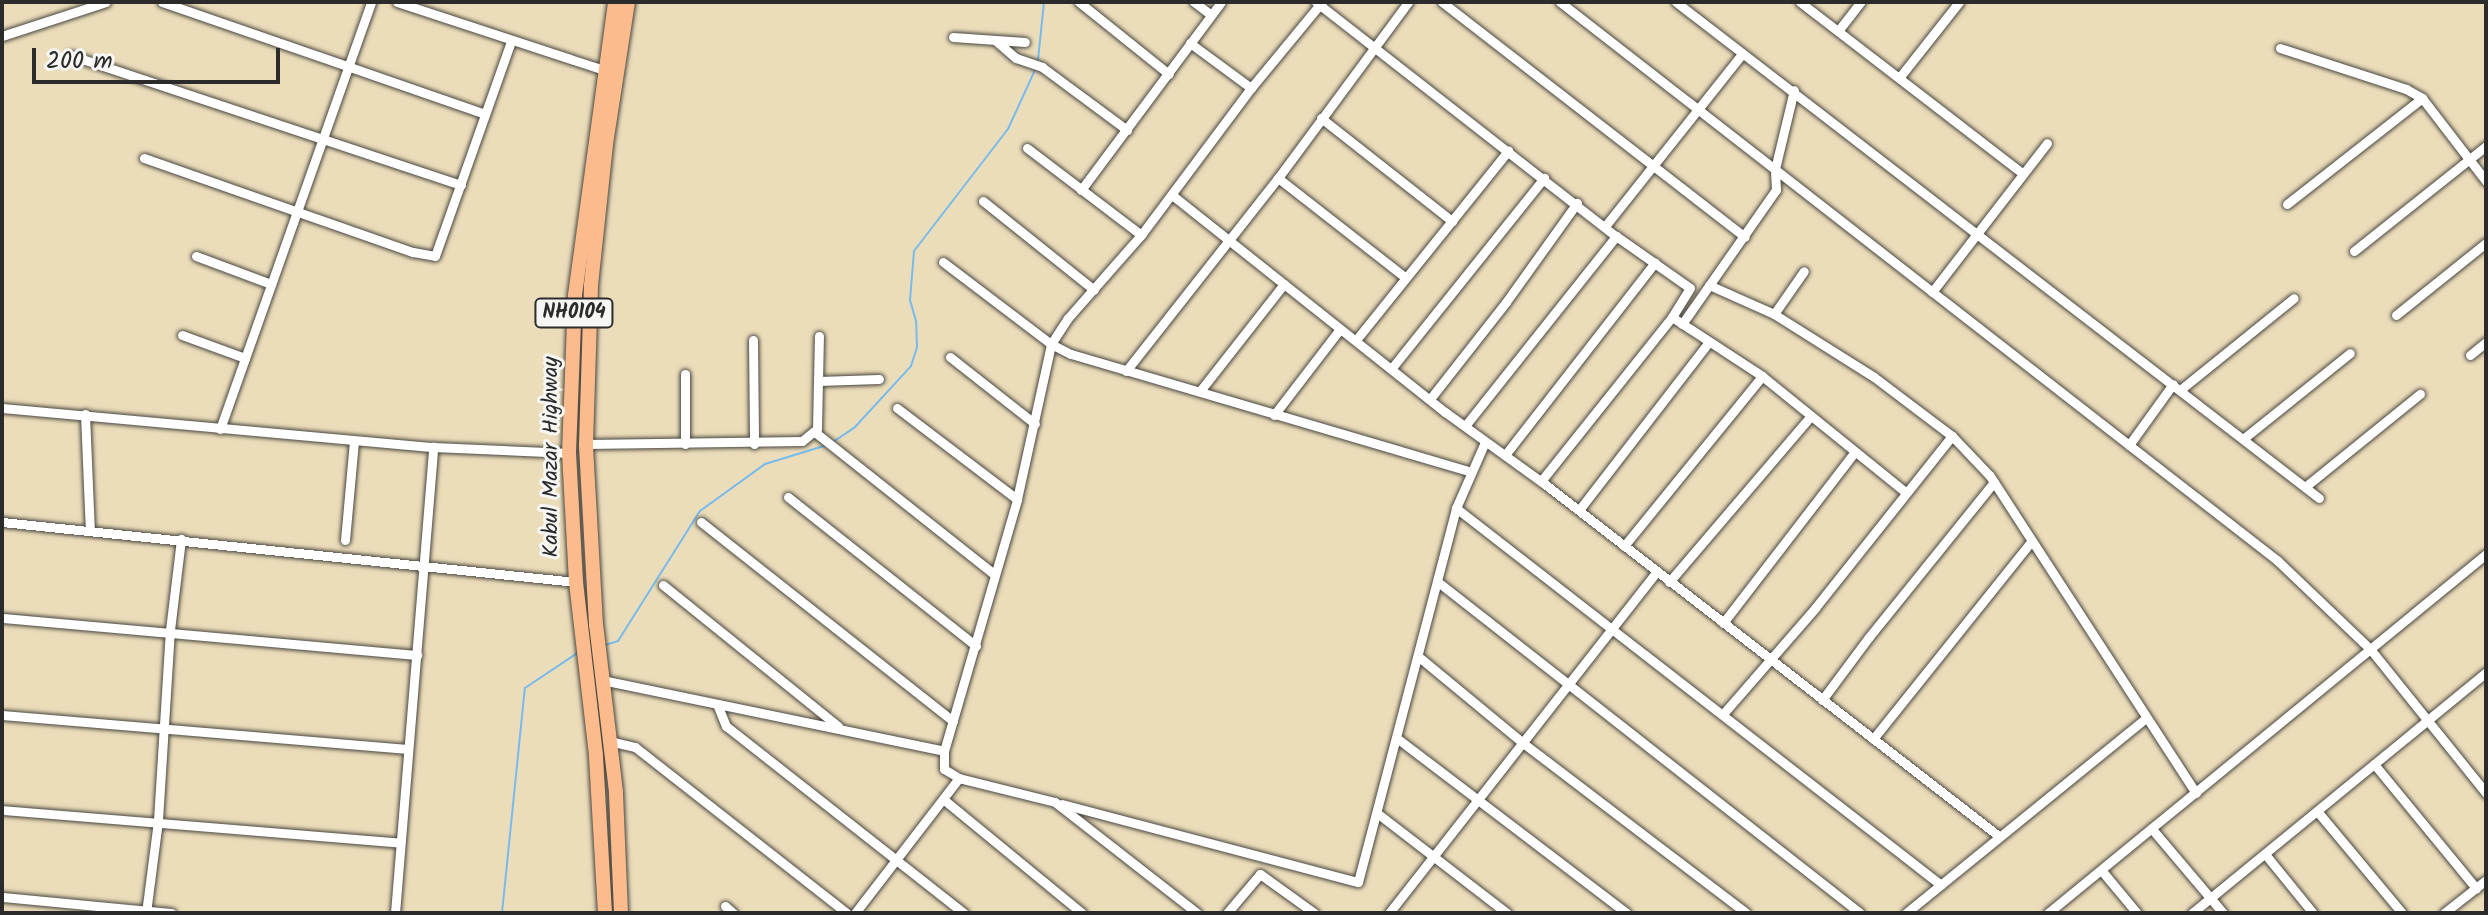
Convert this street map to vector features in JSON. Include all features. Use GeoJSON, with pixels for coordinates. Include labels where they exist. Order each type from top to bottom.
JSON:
{"type":"FeatureCollection","features":[{"type":"Feature","properties":{"kind":"highway","name":"Kabul Mazar Highway"},"geometry":{"type":"LineString","coordinates":[[588,625],[591,570],[586,444],[592,212],[604,70],[621,8]]}},
{"type":"Feature","properties":{"kind":"highway","name":"Kabul Mazar Highway"},"geometry":{"type":"LineString","coordinates":[[605,913],[592,659],[588,625],[575,576],[569,460],[575,295],[592,212],[621,8]]}},
{"type":"Feature","properties":{"kind":"highway"},"geometry":{"type":"LineString","coordinates":[[569,460],[586,466]]}},
{"type":"Feature","properties":{"kind":"highway"},"geometry":{"type":"LineString","coordinates":[[575,576],[591,570]]}},
{"type":"Feature","properties":{"kind":"highway","name":"Kabul Mazar Highway"},"geometry":{"type":"LineString","coordinates":[[592,659],[602,680],[609,741],[621,913]]}},
{"type":"Feature","properties":{"kind":"highway"},"geometry":{"type":"LineString","coordinates":[[604,884],[621,884]]}},
{"type":"Feature","properties":{"kind":"street"},"geometry":{"type":"LineString","coordinates":[[2,36],[106,2]]}},
{"type":"Feature","properties":{"kind":"street"},"geometry":{"type":"LineString","coordinates":[[162,2],[485,114]]}},
{"type":"Feature","properties":{"kind":"street"},"geometry":{"type":"LineString","coordinates":[[220,429],[371,2]]}},
{"type":"Feature","properties":{"kind":"street"},"geometry":{"type":"LineString","coordinates":[[397,2],[604,70]]}},
{"type":"Feature","properties":{"kind":"street"},"geometry":{"type":"LineString","coordinates":[[1079,2],[1169,74]]}},
{"type":"Feature","properties":{"kind":"street"},"geometry":{"type":"LineString","coordinates":[[1194,2],[1211,15]]}},
{"type":"Feature","properties":{"kind":"street"},"geometry":{"type":"LineString","coordinates":[[1081,190],[1221,2]]}},
{"type":"Feature","properties":{"kind":"street"},"geometry":{"type":"LineString","coordinates":[[1126,371],[1278,178],[1408,2]]}},
{"type":"Feature","properties":{"kind":"street"},"geometry":{"type":"LineString","coordinates":[[1442,2],[1652,169],[1745,237]]}},
{"type":"Feature","properties":{"kind":"street"},"geometry":{"type":"LineString","coordinates":[[1560,2],[2278,561],[2371,650],[2486,793]]}},
{"type":"Feature","properties":{"kind":"street"},"geometry":{"type":"LineString","coordinates":[[1676,2],[2319,498]]}},
{"type":"Feature","properties":{"kind":"street"},"geometry":{"type":"LineString","coordinates":[[1800,2],[2021,172]]}},
{"type":"Feature","properties":{"kind":"street"},"geometry":{"type":"LineString","coordinates":[[1838,31],[1861,2]]}},
{"type":"Feature","properties":{"kind":"street"},"geometry":{"type":"LineString","coordinates":[[1899,78],[1959,2]]}},
{"type":"Feature","properties":{"kind":"street"},"geometry":{"type":"LineString","coordinates":[[1485,442],[1456,508],[1398,739],[1358,882],[959,778],[943,767],[944,751],[1017,499],[1051,344],[1068,318],[1141,235],[1319,3],[1606,225],[1616,236],[1690,288],[1672,317],[1541,481]]}},
{"type":"Feature","properties":{"kind":"street"},"geometry":{"type":"LineString","coordinates":[[953,37],[1025,42]]}},
{"type":"Feature","properties":{"kind":"street"},"geometry":{"type":"LineString","coordinates":[[995,40],[1026,63],[1040,66],[1127,130]]}},
{"type":"Feature","properties":{"kind":"street"},"geometry":{"type":"LineString","coordinates":[[144,158],[296,212],[435,256],[511,41]]}},
{"type":"Feature","properties":{"kind":"street"},"geometry":{"type":"LineString","coordinates":[[1190,43],[1251,88]]}},
{"type":"Feature","properties":{"kind":"street"},"geometry":{"type":"LineString","coordinates":[[2280,48],[2406,89],[2422,98],[2486,181]]}},
{"type":"Feature","properties":{"kind":"street"},"geometry":{"type":"LineString","coordinates":[[70,55],[461,185]]}},
{"type":"Feature","properties":{"kind":"street"},"geometry":{"type":"LineString","coordinates":[[1606,225],[1741,55]]}},
{"type":"Feature","properties":{"kind":"street"},"geometry":{"type":"LineString","coordinates":[[1682,324],[1776,190],[1775,169],[1794,90]]}},
{"type":"Feature","properties":{"kind":"street"},"geometry":{"type":"LineString","coordinates":[[2287,204],[2422,98]]}},
{"type":"Feature","properties":{"kind":"street"},"geometry":{"type":"LineString","coordinates":[[1321,118],[1452,221]]}},
{"type":"Feature","properties":{"kind":"street"},"geometry":{"type":"LineString","coordinates":[[1932,292],[2021,172],[2047,143]]}},
{"type":"Feature","properties":{"kind":"street"},"geometry":{"type":"LineString","coordinates":[[2354,251],[2486,146]]}},
{"type":"Feature","properties":{"kind":"street"},"geometry":{"type":"LineString","coordinates":[[1027,148],[1141,235]]}},
{"type":"Feature","properties":{"kind":"street"},"geometry":{"type":"LineString","coordinates":[[1356,340],[1508,151]]}},
{"type":"Feature","properties":{"kind":"street"},"geometry":{"type":"LineString","coordinates":[[1278,178],[1406,278]]}},
{"type":"Feature","properties":{"kind":"street"},"geometry":{"type":"LineString","coordinates":[[1391,369],[1544,178]]}},
{"type":"Feature","properties":{"kind":"street"},"geometry":{"type":"LineString","coordinates":[[1172,195],[1485,442],[1579,510],[2000,837]]}},
{"type":"Feature","properties":{"kind":"street"},"geometry":{"type":"LineString","coordinates":[[983,201],[1094,290]]}},
{"type":"Feature","properties":{"kind":"street"},"geometry":{"type":"LineString","coordinates":[[1430,399],[1506,302],[1577,203]]}},
{"type":"Feature","properties":{"kind":"street"},"geometry":{"type":"LineString","coordinates":[[1465,426],[1616,236]]}},
{"type":"Feature","properties":{"kind":"street"},"geometry":{"type":"LineString","coordinates":[[2396,315],[2486,243]]}},
{"type":"Feature","properties":{"kind":"street"},"geometry":{"type":"LineString","coordinates":[[196,256],[271,284]]}},
{"type":"Feature","properties":{"kind":"street"},"geometry":{"type":"LineString","coordinates":[[943,262],[1051,344],[1071,354],[1471,472]]}},
{"type":"Feature","properties":{"kind":"street"},"geometry":{"type":"LineString","coordinates":[[1505,455],[1655,262]]}},
{"type":"Feature","properties":{"kind":"street"},"geometry":{"type":"LineString","coordinates":[[1774,314],[1804,271]]}},
{"type":"Feature","properties":{"kind":"street"},"geometry":{"type":"LineString","coordinates":[[1200,391],[1284,284]]}},
{"type":"Feature","properties":{"kind":"street"},"geometry":{"type":"LineString","coordinates":[[1709,285],[1774,314],[1874,377],[1952,436],[1994,482],[2196,793]]}},
{"type":"Feature","properties":{"kind":"street"},"geometry":{"type":"LineString","coordinates":[[2129,445],[2176,387],[2294,298]]}},
{"type":"Feature","properties":{"kind":"street"},"geometry":{"type":"LineString","coordinates":[[1672,317],[1762,376],[1853,454],[1905,492]]}},
{"type":"Feature","properties":{"kind":"street"},"geometry":{"type":"LineString","coordinates":[[1274,415],[1340,329]]}},
{"type":"Feature","properties":{"kind":"street"},"geometry":{"type":"LineString","coordinates":[[182,335],[245,358]]}},
{"type":"Feature","properties":{"kind":"street"},"geometry":{"type":"LineString","coordinates":[[819,336],[818,435],[995,575]]}},
{"type":"Feature","properties":{"kind":"street"},"geometry":{"type":"LineString","coordinates":[[753,340],[754,444]]}},
{"type":"Feature","properties":{"kind":"street"},"geometry":{"type":"LineString","coordinates":[[1579,510],[1709,342]]}},
{"type":"Feature","properties":{"kind":"street"},"geometry":{"type":"LineString","coordinates":[[2470,355],[2486,342]]}},
{"type":"Feature","properties":{"kind":"street"},"geometry":{"type":"LineString","coordinates":[[2243,439],[2350,353]]}},
{"type":"Feature","properties":{"kind":"street"},"geometry":{"type":"LineString","coordinates":[[950,357],[1035,424]]}},
{"type":"Feature","properties":{"kind":"street"},"geometry":{"type":"LineString","coordinates":[[685,374],[685,444]]}},
{"type":"Feature","properties":{"kind":"street"},"geometry":{"type":"LineString","coordinates":[[1624,546],[1762,376]]}},
{"type":"Feature","properties":{"kind":"street"},"geometry":{"type":"LineString","coordinates":[[818,381],[879,379]]}},
{"type":"Feature","properties":{"kind":"street"},"geometry":{"type":"LineString","coordinates":[[2305,487],[2420,394]]}},
{"type":"Feature","properties":{"kind":"street"},"geometry":{"type":"LineString","coordinates":[[2,408],[569,460]]}},
{"type":"Feature","properties":{"kind":"street"},"geometry":{"type":"LineString","coordinates":[[897,408],[1017,499]]}},
{"type":"Feature","properties":{"kind":"street"},"geometry":{"type":"LineString","coordinates":[[85,414],[90,531]]}},
{"type":"Feature","properties":{"kind":"street"},"geometry":{"type":"LineString","coordinates":[[1669,582],[1810,417]]}},
{"type":"Feature","properties":{"kind":"street"},"geometry":{"type":"LineString","coordinates":[[586,444],[798,443],[818,435]]}},
{"type":"Feature","properties":{"kind":"street"},"geometry":{"type":"LineString","coordinates":[[1723,714],[1815,608],[1952,436]]}},
{"type":"Feature","properties":{"kind":"street"},"geometry":{"type":"LineString","coordinates":[[345,540],[354,441]]}},
{"type":"Feature","properties":{"kind":"street"},"geometry":{"type":"LineString","coordinates":[[395,913],[426,565],[433,447]]}},
{"type":"Feature","properties":{"kind":"street"},"geometry":{"type":"LineString","coordinates":[[1723,623],[1853,454]]}},
{"type":"Feature","properties":{"kind":"street"},"geometry":{"type":"LineString","coordinates":[[1822,700],[1994,482]]}},
{"type":"Feature","properties":{"kind":"street"},"geometry":{"type":"LineString","coordinates":[[788,497],[976,646]]}},
{"type":"Feature","properties":{"kind":"street"},"geometry":{"type":"LineString","coordinates":[[1456,508],[1941,885]]}},
{"type":"Feature","properties":{"kind":"street"},"geometry":{"type":"LineString","coordinates":[[2,522],[426,565],[575,576]]}},
{"type":"Feature","properties":{"kind":"street"},"geometry":{"type":"LineString","coordinates":[[701,522],[953,721]]}},
{"type":"Feature","properties":{"kind":"street"},"geometry":{"type":"LineString","coordinates":[[146,912],[158,820],[170,630],[181,539]]}},
{"type":"Feature","properties":{"kind":"street"},"geometry":{"type":"LineString","coordinates":[[1873,739],[2031,542]]}},
{"type":"Feature","properties":{"kind":"street"},"geometry":{"type":"LineString","coordinates":[[2048,913],[2486,554]]}},
{"type":"Feature","properties":{"kind":"street"},"geometry":{"type":"LineString","coordinates":[[1389,913],[1656,572]]}},
{"type":"Feature","properties":{"kind":"street"},"geometry":{"type":"LineString","coordinates":[[1438,582],[1860,913]]}},
{"type":"Feature","properties":{"kind":"street"},"geometry":{"type":"LineString","coordinates":[[663,585],[839,727]]}},
{"type":"Feature","properties":{"kind":"street"},"geometry":{"type":"LineString","coordinates":[[2,618],[170,630],[417,655]]}},
{"type":"Feature","properties":{"kind":"street"},"geometry":{"type":"LineString","coordinates":[[1419,657],[1523,743],[1746,913]]}},
{"type":"Feature","properties":{"kind":"street"},"geometry":{"type":"LineString","coordinates":[[2192,913],[2485,675]]}},
{"type":"Feature","properties":{"kind":"street"},"geometry":{"type":"LineString","coordinates":[[602,680],[944,751]]}},
{"type":"Feature","properties":{"kind":"street"},"geometry":{"type":"LineString","coordinates":[[717,704],[726,726],[964,913]]}},
{"type":"Feature","properties":{"kind":"street"},"geometry":{"type":"LineString","coordinates":[[2,715],[408,749]]}},
{"type":"Feature","properties":{"kind":"street"},"geometry":{"type":"LineString","coordinates":[[1906,913],[2146,718]]}},
{"type":"Feature","properties":{"kind":"street"},"geometry":{"type":"LineString","coordinates":[[1398,739],[1626,913]]}},
{"type":"Feature","properties":{"kind":"street"},"geometry":{"type":"LineString","coordinates":[[609,741],[635,747],[847,913]]}},
{"type":"Feature","properties":{"kind":"street"},"geometry":{"type":"LineString","coordinates":[[2374,764],[2476,888]]}},
{"type":"Feature","properties":{"kind":"street"},"geometry":{"type":"LineString","coordinates":[[855,913],[959,778]]}},
{"type":"Feature","properties":{"kind":"street"},"geometry":{"type":"LineString","coordinates":[[943,799],[1082,913]]}},
{"type":"Feature","properties":{"kind":"street"},"geometry":{"type":"LineString","coordinates":[[1055,802],[1197,913]]}},
{"type":"Feature","properties":{"kind":"street"},"geometry":{"type":"LineString","coordinates":[[2,810],[158,820],[400,843]]}},
{"type":"Feature","properties":{"kind":"street"},"geometry":{"type":"LineString","coordinates":[[2317,811],[2402,913]]}},
{"type":"Feature","properties":{"kind":"street"},"geometry":{"type":"LineString","coordinates":[[1377,813],[1507,913]]}},
{"type":"Feature","properties":{"kind":"street"},"geometry":{"type":"LineString","coordinates":[[2152,829],[2223,913]]}},
{"type":"Feature","properties":{"kind":"street"},"geometry":{"type":"LineString","coordinates":[[2265,854],[2313,913]]}},
{"type":"Feature","properties":{"kind":"street"},"geometry":{"type":"LineString","coordinates":[[2102,871],[2137,913]]}},
{"type":"Feature","properties":{"kind":"street"},"geometry":{"type":"LineString","coordinates":[[1227,913],[1260,874],[1314,913]]}},
{"type":"Feature","properties":{"kind":"street"},"geometry":{"type":"LineString","coordinates":[[2444,913],[2486,880]]}},
{"type":"Feature","properties":{"kind":"street"},"geometry":{"type":"LineString","coordinates":[[2,897],[171,913]]}},
{"type":"Feature","properties":{"kind":"waterway"},"geometry":{"type":"LineString","coordinates":[[1038,60],[1044,2]]}},
{"type":"Feature","properties":{"kind":"waterway"},"geometry":{"type":"LineString","coordinates":[[833,442],[855,427],[911,366],[917,347],[916,321],[910,300],[914,251],[1008,129],[1035,70]]}},
{"type":"Feature","properties":{"kind":"waterway"},"geometry":{"type":"LineString","coordinates":[[605,645],[618,641],[700,511],[765,464],[827,445]]}},
{"type":"Feature","properties":{"kind":"waterway"},"geometry":{"type":"LineString","coordinates":[[502,913],[525,688],[579,652]]}}]}
